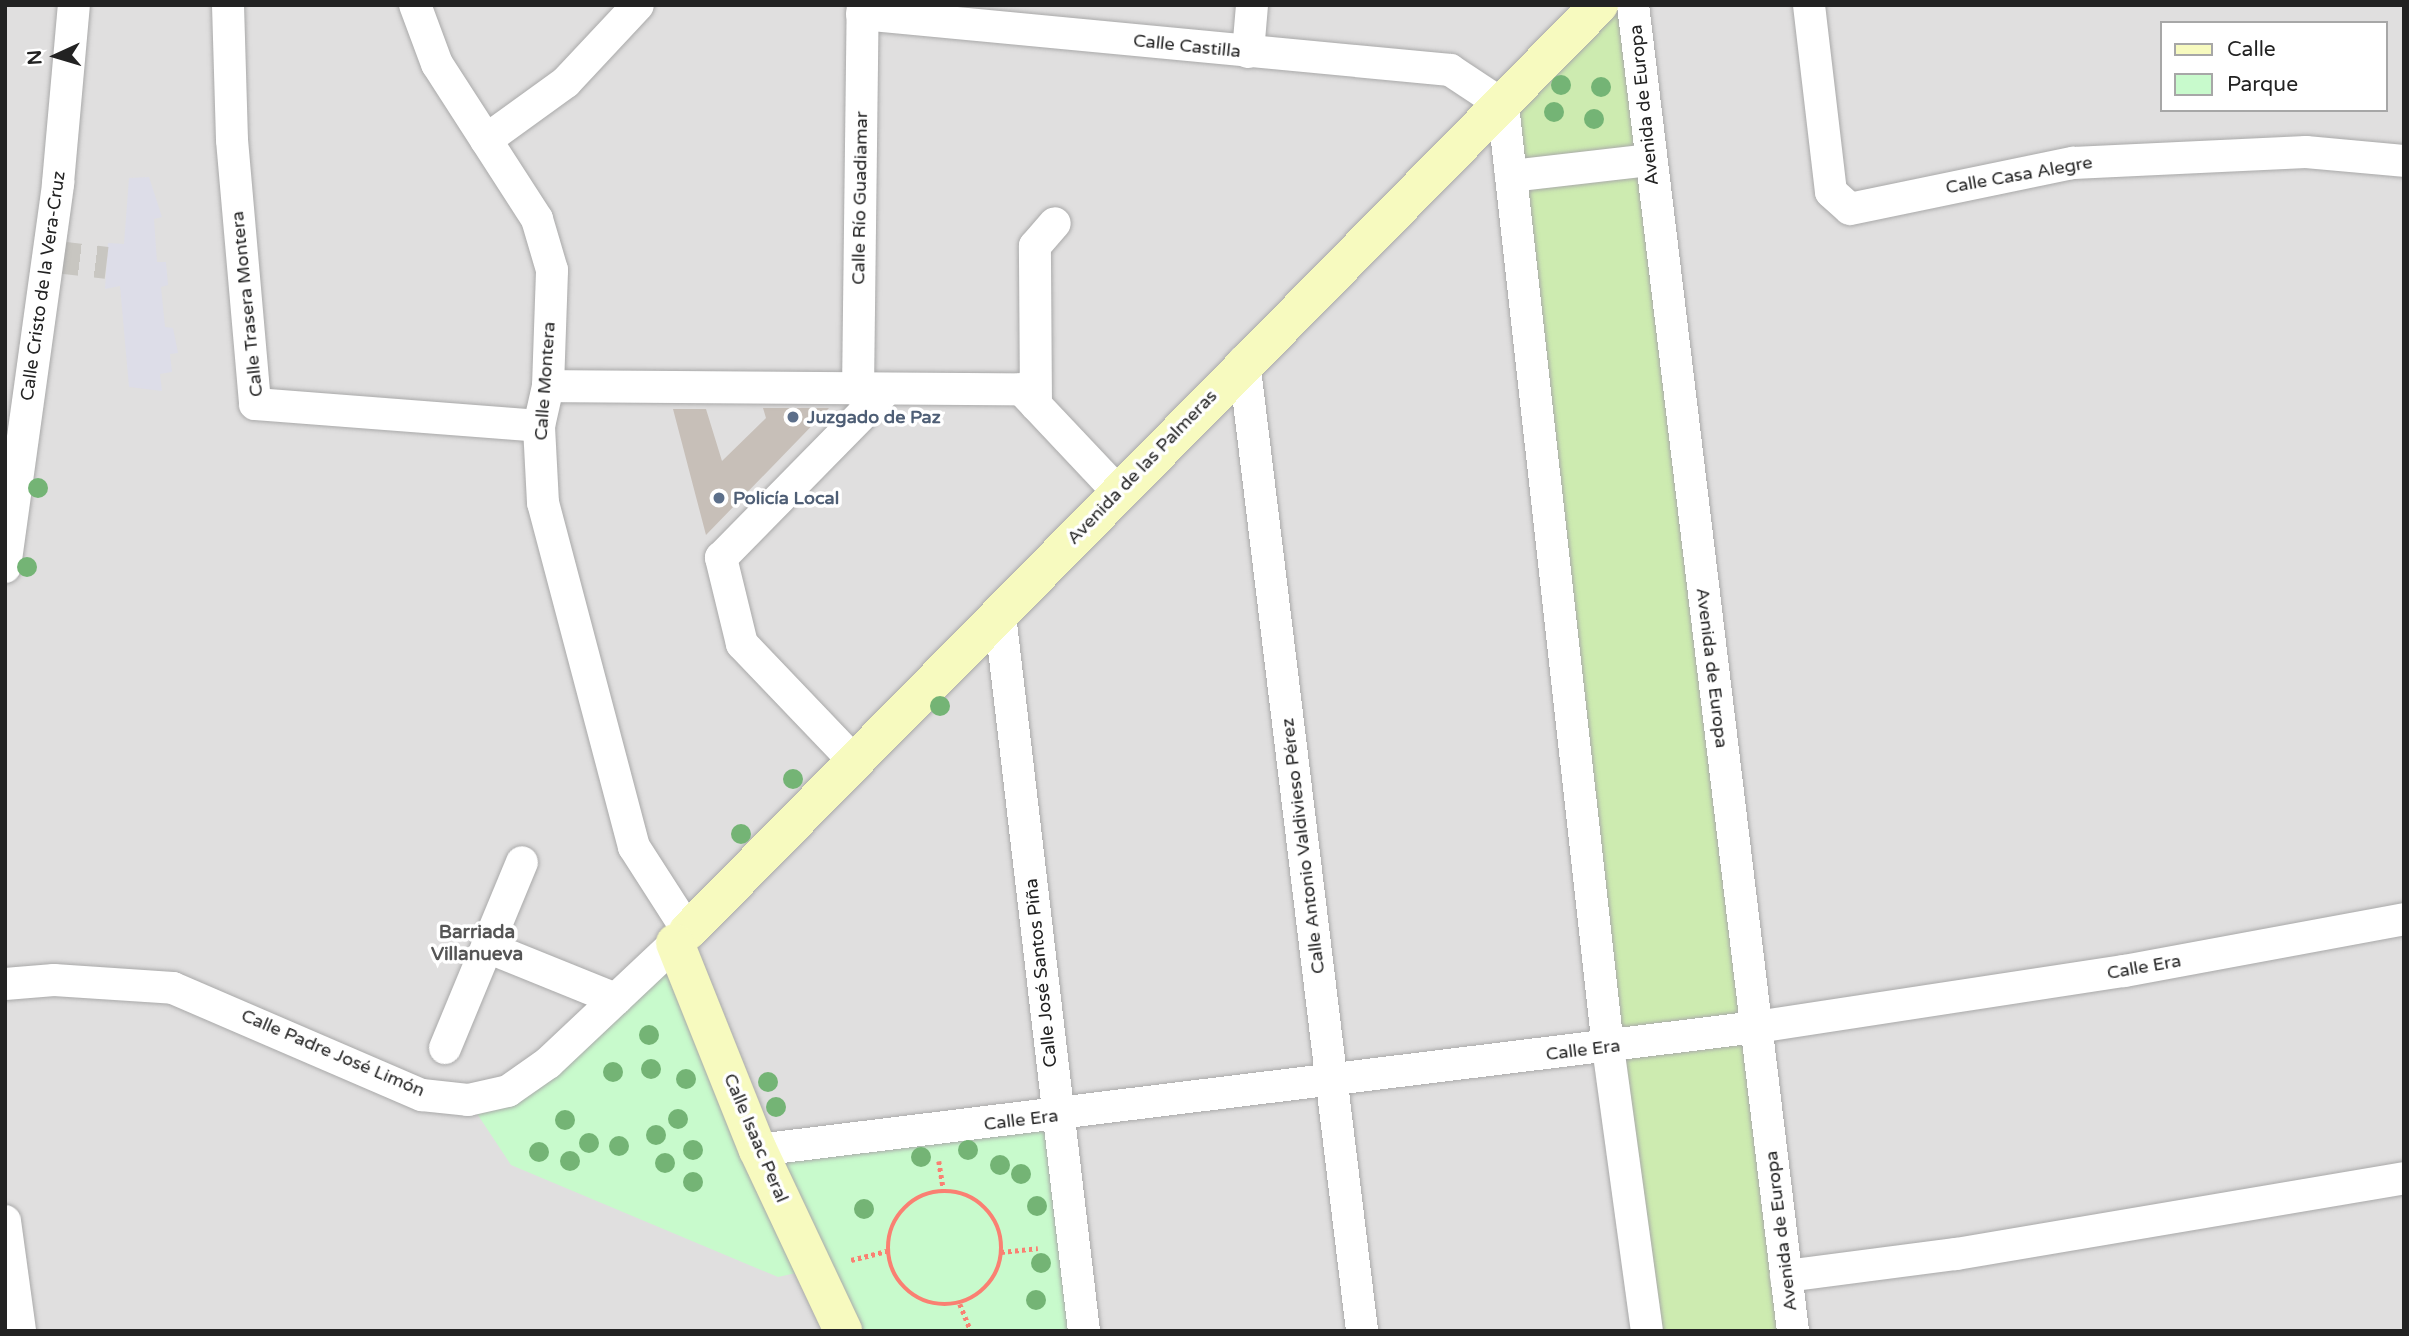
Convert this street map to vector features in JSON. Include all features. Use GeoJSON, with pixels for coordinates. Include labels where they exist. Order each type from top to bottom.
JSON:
{"type":"FeatureCollection","features":[{"type":"Feature","properties":{"kind":"main road","name":"Avenida de las Palmeras"},"geometry":{"type":"LineString","coordinates":[[682,937],[853,760],[1000,615],[1244,361],[1503,105],[1599,5]]}},
{"type":"Feature","properties":{"kind":"main road","name":"Calle Isaac Peral"},"geometry":{"type":"LineString","coordinates":[[682,937],[758,1150],[843,1331]]}},
{"type":"Feature","properties":{"kind":"street","name":"Calle Cristo de la Vera-Cruz"},"geometry":{"type":"LineString","coordinates":[[6,549],[60,169],[74,5]]}},
{"type":"Feature","properties":{"kind":"street","name":"Calle Trasera Montera"},"geometry":{"type":"LineString","coordinates":[[228,5],[232,139],[255,404],[539,426]]}},
{"type":"Feature","properties":{"kind":"street","name":"Calle Montera"},"geometry":{"type":"LineString","coordinates":[[415,5],[437,64],[537,219],[551,270],[548,386],[539,426],[543,503],[634,848],[682,937]]}},
{"type":"Feature","properties":{"kind":"street"},"geometry":{"type":"LineString","coordinates":[[486,140],[566,82],[638,5]]}},
{"type":"Feature","properties":{"kind":"street"},"geometry":{"type":"LineString","coordinates":[[1248,52],[1252,5]]}},
{"type":"Feature","properties":{"kind":"street","name":"Avenida de Europa"},"geometry":{"type":"LineString","coordinates":[[1633,5],[1793,1331]]}},
{"type":"Feature","properties":{"kind":"street","name":"Calle Casa Alegre"},"geometry":{"type":"LineString","coordinates":[[1809,5],[1831,192],[1850,209],[2073,163],[2306,152],[2404,161]]}},
{"type":"Feature","properties":{"kind":"street","name":"Calle Castilla"},"geometry":{"type":"LineString","coordinates":[[862,9],[1248,52],[1450,70],[1503,105]]}},
{"type":"Feature","properties":{"kind":"street","name":"Calle Río Guadiamar"},"geometry":{"type":"LineString","coordinates":[[862,9],[871,391]]}},
{"type":"Feature","properties":{"kind":"street"},"geometry":{"type":"LineString","coordinates":[[1503,105],[1608,1047],[1647,1331]]}},
{"type":"Feature","properties":{"kind":"street"},"geometry":{"type":"LineString","coordinates":[[1511,176],[1650,160]]}},
{"type":"Feature","properties":{"kind":"street"},"geometry":{"type":"LineString","coordinates":[[1036,405],[1035,246],[1055,223]]}},
{"type":"Feature","properties":{"kind":"street","name":"Calle Antonio Valdivieso Pérez"},"geometry":{"type":"LineString","coordinates":[[1244,361],[1362,1331]]}},
{"type":"Feature","properties":{"kind":"street"},"geometry":{"type":"LineString","coordinates":[[548,386],[871,391],[1021,389],[1117,491]]}},
{"type":"Feature","properties":{"kind":"street"},"geometry":{"type":"LineString","coordinates":[[853,760],[741,644],[721,558],[871,391]]}},
{"type":"Feature","properties":{"kind":"street","name":"Calle José Santos Piña"},"geometry":{"type":"LineString","coordinates":[[1000,615],[1084,1331]]}},
{"type":"Feature","properties":{"kind":"street"},"geometry":{"type":"LineString","coordinates":[[444,1048],[522,862]]}},
{"type":"Feature","properties":{"kind":"street","name":"Calle Era"},"geometry":{"type":"LineString","coordinates":[[758,1150],[1057,1116],[1756,1027],[2110,974],[2404,919]]}},
{"type":"Feature","properties":{"kind":"street","name":"Calle Padre José Limón"},"geometry":{"type":"LineString","coordinates":[[5,984],[54,980],[173,988],[422,1095],[468,1100],[508,1091],[616,999],[682,937]]}},
{"type":"Feature","properties":{"kind":"street"},"geometry":{"type":"LineString","coordinates":[[487,947],[616,999]]}},
{"type":"Feature","properties":{"kind":"street"},"geometry":{"type":"LineString","coordinates":[[1786,1276],[1970,1252],[2404,1178]]}},
{"type":"Feature","properties":{"kind":"street"},"geometry":{"type":"LineString","coordinates":[[5,1221],[20,1331]]}},
{"type":"Feature","properties":{"kind":"path"},"geometry":{"type":"LineString","coordinates":[[937,1191],[965,1195],[988,1210],[1002,1246],[991,1282],[960,1304],[923,1302],[900,1284],[888,1259],[888,1240],[899,1215],[937,1191]]}},
{"type":"Feature","properties":{"kind":"path"},"geometry":{"type":"LineString","coordinates":[[960,1304],[971,1331]]}},
{"type":"Feature","properties":{"kind":"shaded area"},"geometry":{"type":"Polygon","coordinates":[[[5,5],[2404,5],[2404,1331],[5,1331],[5,5]]]}},
{"type":"Feature","properties":{"kind":"shaded area"},"geometry":{"type":"Polygon","coordinates":[[[149,177],[162,217],[154,219],[157,262],[166,262],[168,285],[161,287],[165,327],[173,328],[178,353],[170,354],[172,372],[160,374],[162,391],[129,387],[120,286],[105,289],[108,243],[124,244],[129,178],[149,177]]]}},
{"type":"Feature","properties":{"kind":"green space"},"geometry":{"type":"Polygon","coordinates":[[[1599,5],[1633,5],[1793,1331],[1647,1331],[1503,105],[1599,5]]]}},
{"type":"Feature","properties":{"kind":"green space"},"geometry":{"type":"Polygon","coordinates":[[[675,943],[758,1150],[1057,1116],[1084,1331],[843,1331],[814,1269],[778,1277],[511,1165],[468,1100],[508,1091],[675,943]]]}},
{"type":"Feature","properties":{"kind":"building","name":"Policía Local"},"geometry":{"type":"Polygon","coordinates":[[[763,408],[829,408],[706,535],[673,409],[706,409],[722,461],[766,418],[763,408]]]}},
{"type":"Feature","properties":{"kind":"tunnel"},"geometry":{"type":"LineString","coordinates":[[48,256],[107,263]]}},
{"type":"Feature","properties":{"kind":"place","name":"Juzgado de Paz"},"geometry":{"type":"Point","coordinates":[793,417]}},
{"type":"Feature","properties":{"kind":"place","name":"Policía Local"},"geometry":{"type":"Point","coordinates":[719,498]}},
{"type":"Feature","properties":{"kind":"district","name":"Barriada Villanueva"},"geometry":{"type":"Point","coordinates":[477,944]}}]}
